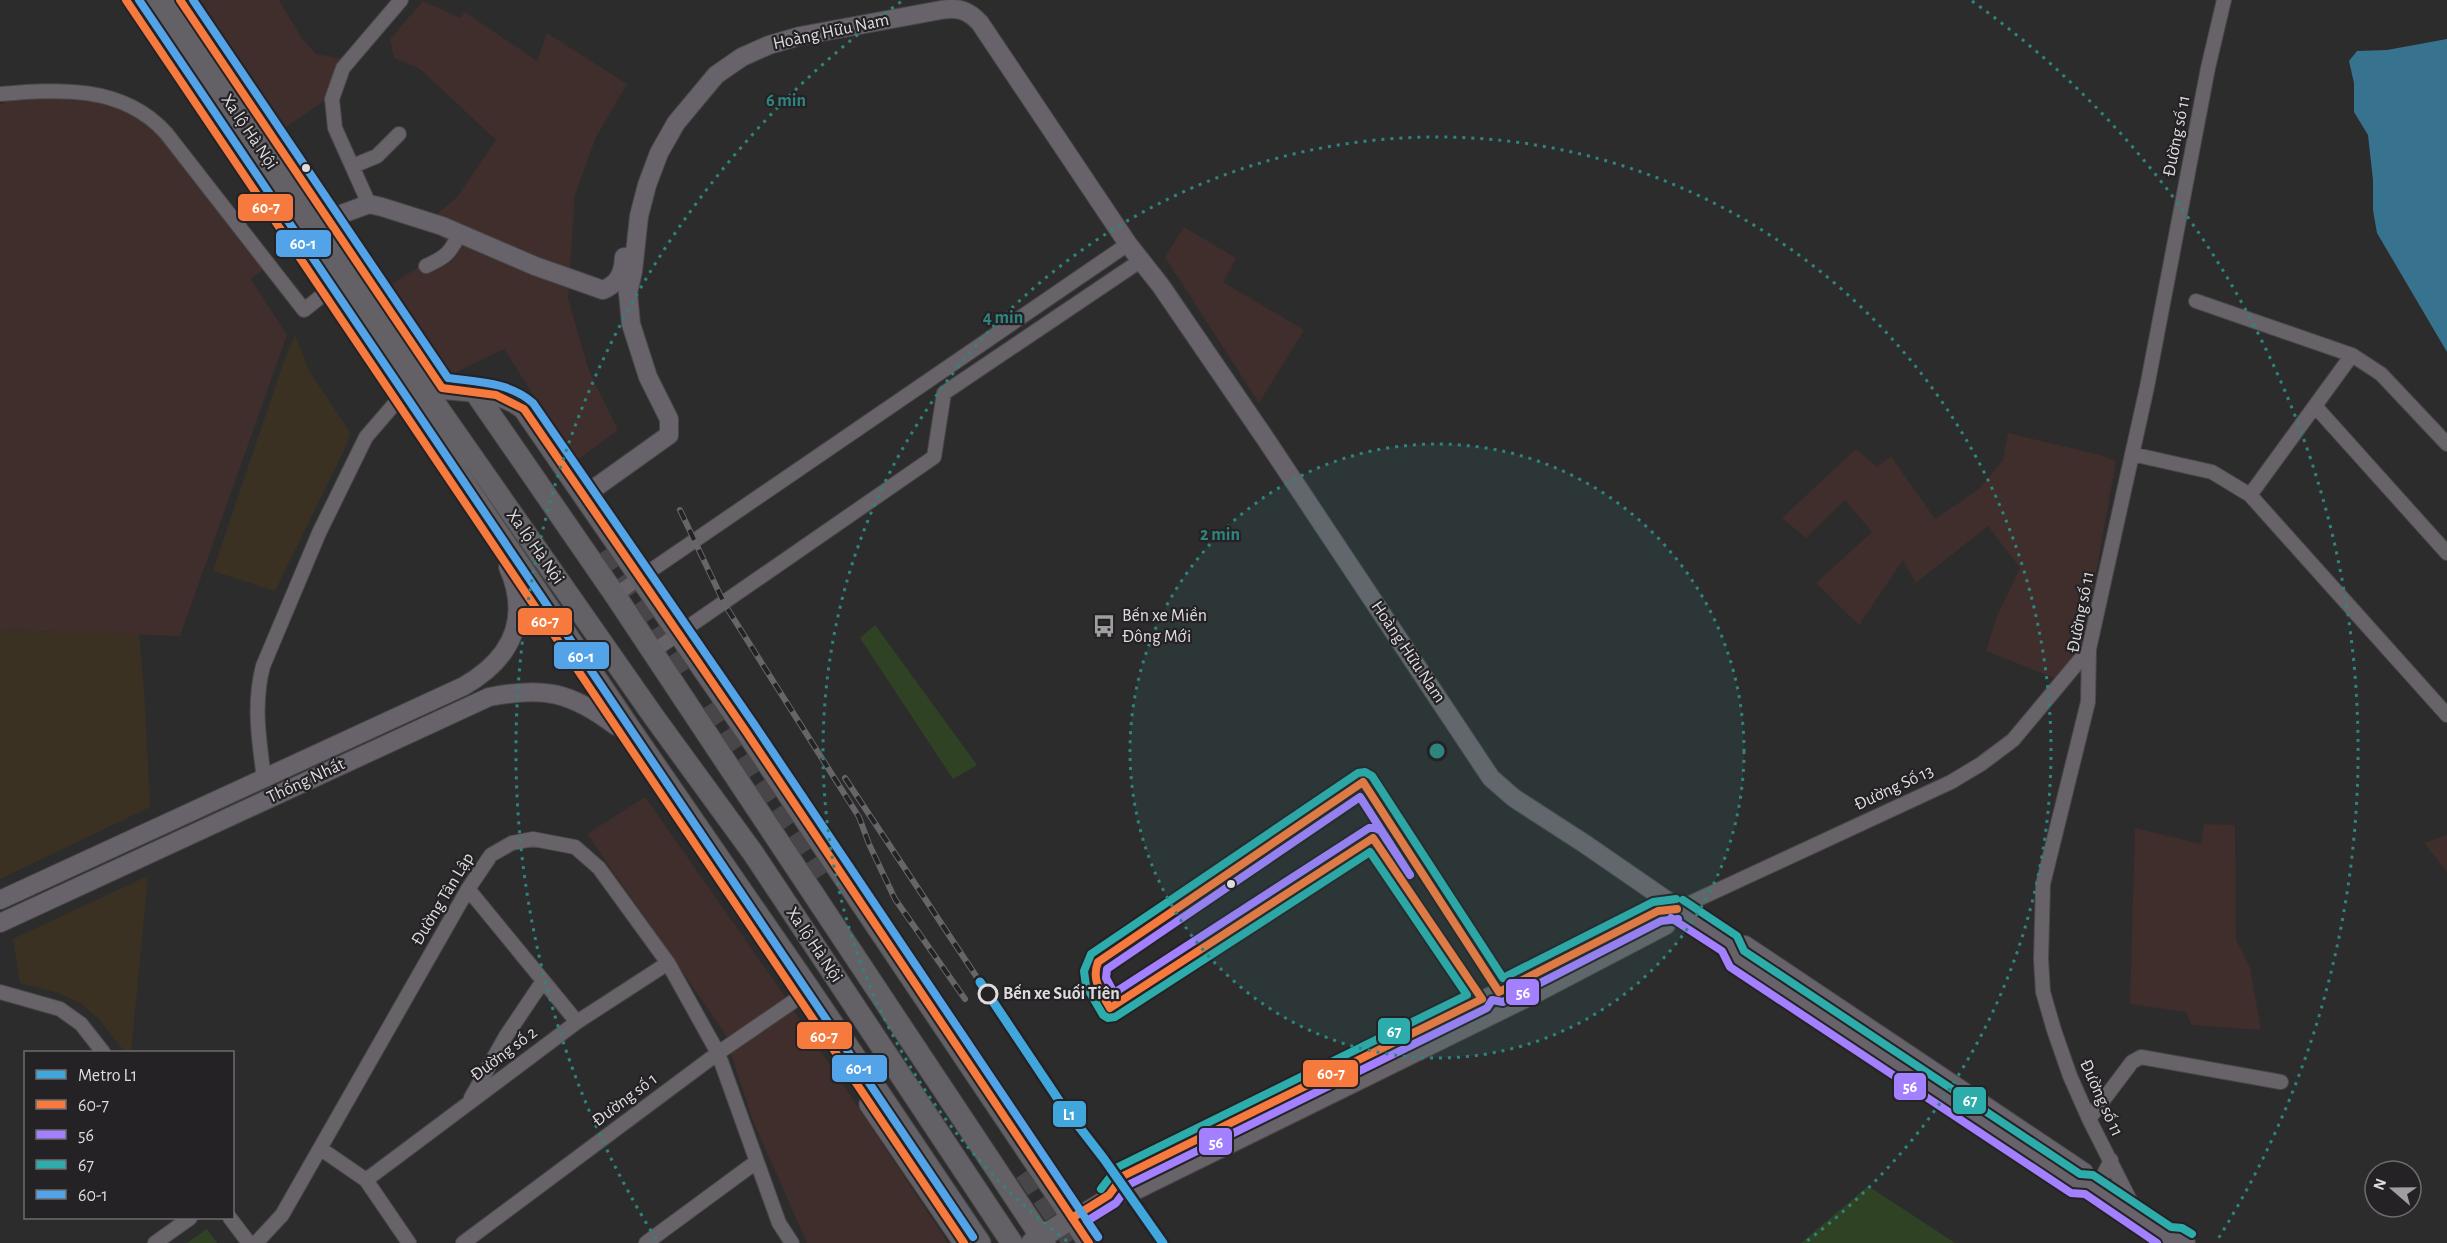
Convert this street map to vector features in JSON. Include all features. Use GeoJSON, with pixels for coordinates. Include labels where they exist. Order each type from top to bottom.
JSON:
{"type":"FeatureCollection","features":[{"type":"Feature","properties":{"kind":"highway","name":"Xa lộ Hà Nội"},"geometry":{"type":"LineString","coordinates":[[126,0],[328,291],[804,994],[980,1243]]}},
{"type":"Feature","properties":{"kind":"highway","name":"Xa lộ Hà Nội"},"geometry":{"type":"LineString","coordinates":[[138,0],[328,291]]}},
{"type":"Feature","properties":{"kind":"highway","name":"Xa lộ Hà Nội"},"geometry":{"type":"LineString","coordinates":[[160,0],[278,159]]}},
{"type":"Feature","properties":{"kind":"highway","name":"Xa lộ Hà Nội"},"geometry":{"type":"LineString","coordinates":[[180,0],[290,177],[654,717],[753,854],[1012,1243]]}},
{"type":"Feature","properties":{"kind":"highway"},"geometry":{"type":"LineString","coordinates":[[435,392],[475,392],[500,395],[514,400],[524,409],[585,495],[1089,1243]]}},
{"type":"Feature","properties":{"kind":"highway","name":"Xa lộ Hà Nội"},"geometry":{"type":"LineString","coordinates":[[475,392],[615,595],[1040,1241]]}},
{"type":"Feature","properties":{"kind":"highway"},"geometry":{"type":"LineString","coordinates":[[500,395],[605,550]]}},
{"type":"Feature","properties":{"kind":"highway","name":"Xa lộ Hà Nội"},"geometry":{"type":"LineString","coordinates":[[400,397],[508,567],[571,650],[616,726],[696,836]]}},
{"type":"Feature","properties":{"kind":"highway"},"geometry":{"type":"LineString","coordinates":[[692,678],[710,704]]}},
{"type":"Feature","properties":{"kind":"highway"},"geometry":{"type":"LineString","coordinates":[[824,874],[1025,1173]]}},
{"type":"Feature","properties":{"kind":"highway","name":"Xa lộ Hà Nội"},"geometry":{"type":"LineString","coordinates":[[804,994],[964,1243]]}},
{"type":"Feature","properties":{"kind":"highway"},"geometry":{"type":"LineString","coordinates":[[1040,1241],[1072,1218]]}},
{"type":"Feature","properties":{"kind":"main road","name":"Hoàng Hữu Nam"},"geometry":{"type":"LineString","coordinates":[[369,204],[459,233],[535,266],[603,290],[616,284],[623,270],[629,215],[651,150],[676,109],[711,68],[739,49],[796,26],[947,0]]}},
{"type":"Feature","properties":{"kind":"main road","name":"Hoàng Hữu Nam"},"geometry":{"type":"LineString","coordinates":[[959,0],[967,1],[987,17],[1149,256],[1161,286]]}},
{"type":"Feature","properties":{"kind":"main road","name":"Hoàng Hữu Nam"},"geometry":{"type":"LineString","coordinates":[[585,495],[669,435],[669,418],[648,377],[631,324],[628,293],[633,271],[639,216],[659,153],[676,123],[716,75],[742,57],[769,45],[800,36],[952,8],[964,10],[980,23],[1128,244],[1161,286],[1491,778],[1514,798],[1586,844],[1730,944],[1736,958],[2077,1184],[2088,1184],[2169,1240],[2178,1238],[2186,1243]]}},
{"type":"Feature","properties":{"kind":"main road"},"geometry":{"type":"LineString","coordinates":[[321,223],[369,204]]}},
{"type":"Feature","properties":{"kind":"main road","name":"Thống Nhất"},"geometry":{"type":"LineString","coordinates":[[0,900],[464,686],[494,666],[513,636],[518,601],[508,567]]}},
{"type":"Feature","properties":{"kind":"main road"},"geometry":{"type":"LineString","coordinates":[[464,686],[475,703]]}},
{"type":"Feature","properties":{"kind":"main road","name":"Thống Nhất"},"geometry":{"type":"LineString","coordinates":[[0,922],[489,697],[519,691],[550,693],[579,701],[616,726]]}},
{"type":"Feature","properties":{"kind":"street"},"geometry":{"type":"LineString","coordinates":[[369,204],[335,128],[332,99],[334,88],[348,62],[401,0]]}},
{"type":"Feature","properties":{"kind":"street","name":"Đường số 11"},"geometry":{"type":"LineString","coordinates":[[2139,1218],[2089,1119],[2067,1067],[2043,992],[2040,934],[2043,884],[2088,702],[2089,649],[2132,454],[2224,0]]}},
{"type":"Feature","properties":{"kind":"street"},"geometry":{"type":"LineString","coordinates":[[0,94],[45,91],[88,93],[112,98],[144,112],[166,133],[304,310],[328,291]]}},
{"type":"Feature","properties":{"kind":"street"},"geometry":{"type":"LineString","coordinates":[[353,166],[377,156],[399,134]]}},
{"type":"Feature","properties":{"kind":"street"},"geometry":{"type":"LineString","coordinates":[[426,266],[442,259],[450,252],[459,233]]}},
{"type":"Feature","properties":{"kind":"street"},"geometry":{"type":"LineString","coordinates":[[615,595],[1128,244]]}},
{"type":"Feature","properties":{"kind":"street"},"geometry":{"type":"LineString","coordinates":[[652,652],[934,458],[944,393],[1140,261]]}},
{"type":"Feature","properties":{"kind":"street"},"geometry":{"type":"LineString","coordinates":[[2196,301],[2352,355],[2382,374],[2447,444]]}},
{"type":"Feature","properties":{"kind":"street"},"geometry":{"type":"LineString","coordinates":[[2250,495],[2352,355]]}},
{"type":"Feature","properties":{"kind":"street"},"geometry":{"type":"LineString","coordinates":[[264,778],[256,711],[258,685],[263,666],[319,533],[366,436],[400,397]]}},
{"type":"Feature","properties":{"kind":"street"},"geometry":{"type":"LineString","coordinates":[[2315,406],[2447,553]]}},
{"type":"Feature","properties":{"kind":"street"},"geometry":{"type":"LineString","coordinates":[[2132,454],[2212,472],[2250,495],[2447,715]]}},
{"type":"Feature","properties":{"kind":"street","name":"Đường Số 13"},"geometry":{"type":"LineString","coordinates":[[1072,1218],[1109,1195],[1123,1176],[1658,911],[1677,909],[1919,797],[1981,764],[2013,741],[2089,649]]}},
{"type":"Feature","properties":{"kind":"street","name":"Đường Tân Lập"},"geometry":{"type":"LineString","coordinates":[[256,1243],[282,1215],[468,889],[491,855],[512,843],[532,839],[575,847],[599,868],[668,963],[718,1053],[779,1223],[792,1243]]}},
{"type":"Feature","properties":{"kind":"street"},"geometry":{"type":"LineString","coordinates":[[468,889],[577,1022]]}},
{"type":"Feature","properties":{"kind":"street","name":"Đường Số 13"},"geometry":{"type":"LineString","coordinates":[[1109,1195],[1134,1194],[1297,1114],[1667,927],[1677,909]]}},
{"type":"Feature","properties":{"kind":"street","name":"Đường số 2"},"geometry":{"type":"LineString","coordinates":[[366,1180],[577,1022],[668,963]]}},
{"type":"Feature","properties":{"kind":"street"},"geometry":{"type":"LineString","coordinates":[[467,1105],[506,1036],[543,981]]}},
{"type":"Feature","properties":{"kind":"street"},"geometry":{"type":"LineString","coordinates":[[0,992],[60,1009],[81,1024],[101,1051]]}},
{"type":"Feature","properties":{"kind":"street","name":"Đường số 1"},"geometry":{"type":"LineString","coordinates":[[463,1243],[718,1053],[804,994]]}},
{"type":"Feature","properties":{"kind":"street"},"geometry":{"type":"LineString","coordinates":[[2089,1119],[2132,1062],[2141,1057],[2281,1082]]}},
{"type":"Feature","properties":{"kind":"street"},"geometry":{"type":"LineString","coordinates":[[1287,1095],[1297,1114]]}},
{"type":"Feature","properties":{"kind":"street"},"geometry":{"type":"LineString","coordinates":[[321,1149],[366,1180],[409,1243]]}},
{"type":"Feature","properties":{"kind":"street"},"geometry":{"type":"LineString","coordinates":[[2088,1184],[2103,1176],[2110,1160]]}},
{"type":"Feature","properties":{"kind":"street"},"geometry":{"type":"LineString","coordinates":[[646,1243],[756,1162]]}},
{"type":"Feature","properties":{"kind":"street"},"geometry":{"type":"LineString","coordinates":[[155,1243],[189,1219]]}},
{"type":"Feature","properties":{"kind":"street"},"geometry":{"type":"LineString","coordinates":[[231,1219],[249,1243]]}},
{"type":"Feature","properties":{"kind":"shaded area"},"geometry":{"type":"Polygon","coordinates":[[[187,0],[279,0],[303,40],[316,54],[343,59],[327,99],[276,134],[187,0]]]}},
{"type":"Feature","properties":{"kind":"shaded area"},"geometry":{"type":"Polygon","coordinates":[[[423,1],[460,18],[465,12],[537,61],[547,33],[627,84],[596,137],[575,195],[568,298],[589,371],[618,430],[576,461],[504,349],[442,379],[386,293],[394,283],[441,252],[447,242],[424,225],[457,197],[496,140],[420,69],[394,58],[390,39],[423,1]]]}},
{"type":"Feature","properties":{"kind":"shaded area"},"geometry":{"type":"Polygon","coordinates":[[[13,97],[75,97],[111,103],[136,113],[158,130],[265,268],[251,279],[287,335],[180,636],[0,630],[0,105],[13,97]]]}},
{"type":"Feature","properties":{"kind":"shaded area"},"geometry":{"type":"Polygon","coordinates":[[[1184,227],[1236,258],[1223,282],[1304,330],[1259,403],[1165,257],[1184,227]]]}},
{"type":"Feature","properties":{"kind":"shaded area"},"geometry":{"type":"Polygon","coordinates":[[[295,335],[309,371],[350,432],[347,444],[275,591],[213,571],[284,361],[295,335]]]}},
{"type":"Feature","properties":{"kind":"shaded area"},"geometry":{"type":"Polygon","coordinates":[[[2008,433],[2116,461],[2083,645],[2057,679],[1986,651],[1997,616],[2020,568],[1988,526],[1916,583],[1903,560],[1859,625],[1816,583],[1872,532],[1845,500],[1806,538],[1782,518],[1856,449],[1877,467],[1891,456],[1935,519],[1979,489],[2003,460],[2008,433]]]}},
{"type":"Feature","properties":{"kind":"shaded area"},"geometry":{"type":"Polygon","coordinates":[[[0,630],[139,634],[150,807],[0,879],[0,630]]]}},
{"type":"Feature","properties":{"kind":"shaded area"},"geometry":{"type":"Polygon","coordinates":[[[645,797],[777,985],[948,1243],[807,1243],[753,1121],[724,1032],[587,834],[645,797]]]}},
{"type":"Feature","properties":{"kind":"shaded area"},"geometry":{"type":"Polygon","coordinates":[[[2204,824],[2235,825],[2236,939],[2250,968],[2261,1030],[2191,1025],[2186,1012],[2130,1004],[2135,828],[2201,844],[2204,824]]]}},
{"type":"Feature","properties":{"kind":"shaded area"},"geometry":{"type":"Polygon","coordinates":[[[2447,835],[2447,872],[2424,843],[2447,835]]]}},
{"type":"Feature","properties":{"kind":"shaded area"},"geometry":{"type":"Polygon","coordinates":[[[148,876],[131,1051],[124,1051],[98,1018],[80,1003],[56,992],[20,983],[13,939],[148,876]]]}},
{"type":"Feature","properties":{"kind":"green space"},"geometry":{"type":"Polygon","coordinates":[[[875,625],[977,765],[953,779],[860,638],[875,625]]]}},
{"type":"Feature","properties":{"kind":"green space"},"geometry":{"type":"Polygon","coordinates":[[[1868,1186],[1955,1243],[1801,1243],[1868,1186]]]}},
{"type":"Feature","properties":{"kind":"green space"},"geometry":{"type":"Polygon","coordinates":[[[207,1229],[217,1243],[187,1243],[207,1229]]]}},
{"type":"Feature","properties":{"kind":"water"},"geometry":{"type":"Polygon","coordinates":[[[2447,39],[2447,352],[2377,233],[2373,210],[2373,180],[2368,135],[2354,112],[2354,83],[2349,61],[2357,51],[2387,50],[2447,39]]]}},
{"type":"Feature","properties":{"kind":"tunnel"},"geometry":{"type":"LineString","coordinates":[[605,550],[692,678]]}},
{"type":"Feature","properties":{"kind":"tunnel"},"geometry":{"type":"LineString","coordinates":[[710,704],[824,874]]}},
{"type":"Feature","properties":{"kind":"tunnel"},"geometry":{"type":"LineString","coordinates":[[1025,1172],[1073,1243]]}},
{"type":"Feature","properties":{"kind":"railway"},"geometry":{"type":"LineString","coordinates":[[680,510],[725,605],[859,817],[895,899],[965,999]]}},
{"type":"Feature","properties":{"kind":"railway"},"geometry":{"type":"LineString","coordinates":[[845,778],[980,982]]}},
{"type":"Feature","properties":{"kind":"metro line","name":"L1"},"geometry":{"type":"LineString","coordinates":[[980,982],[1060,1102],[1104,1159],[1163,1243]]}},
{"type":"Feature","properties":{"kind":"transit line","name":"60-7"},"geometry":{"type":"LineString","coordinates":[[126,0],[964,1243]]}},
{"type":"Feature","properties":{"kind":"transit line","name":"60-1"},"geometry":{"type":"LineString","coordinates":[[139,0],[973,1237]]}},
{"type":"Feature","properties":{"kind":"transit line","name":"60-7"},"geometry":{"type":"LineString","coordinates":[[180,0],[442,388],[496,395],[524,409],[745,730],[1089,1243]]}},
{"type":"Feature","properties":{"kind":"transit line","name":"60-1"},"geometry":{"type":"LineString","coordinates":[[193,0],[448,378],[504,387],[533,403],[754,724],[1098,1237]]}},
{"type":"Feature","properties":{"kind":"transit line","name":"67"},"geometry":{"type":"LineString","coordinates":[[1101,1189],[1118,1167],[1467,995],[1370,852],[1115,1017],[1108,1018],[1103,1015],[1086,986],[1084,971],[1091,954],[1358,773],[1365,772],[1372,776],[1503,978],[1653,902],[1676,899]]}},
{"type":"Feature","properties":{"kind":"transit line","name":"60-7"},"geometry":{"type":"LineString","coordinates":[[1072,1218],[1109,1195],[1123,1176],[1482,999],[1373,838],[1110,1008],[1103,997],[1096,980],[1098,962],[1363,782],[1499,992],[1658,911],[1677,909]]}},
{"type":"Feature","properties":{"kind":"transit line","name":"56"},"geometry":{"type":"LineString","coordinates":[[1360,797],[1410,875],[1381,831],[1369,828],[1114,993],[1106,978],[1107,969],[1360,797]]}},
{"type":"Feature","properties":{"kind":"transit line","name":"67"},"geometry":{"type":"LineString","coordinates":[[1683,900],[1737,936],[1744,951],[2080,1174],[2093,1175],[2171,1227],[2182,1228],[2192,1234]]}},
{"type":"Feature","properties":{"kind":"transit line","name":"56"},"geometry":{"type":"LineString","coordinates":[[1671,918],[1722,951],[1730,967],[2071,1193],[2085,1194],[2157,1243]]}},
{"type":"Feature","properties":{"kind":"transit line","name":"56"},"geometry":{"type":"LineString","coordinates":[[1098,1237],[1087,1221],[1116,1203],[1130,1184],[1487,1008],[1492,1000],[1503,1002],[1661,921],[1678,919]]}},
{"type":"Feature","properties":{"kind":"place","name":"Bến xe Miền Đông Mới"},"geometry":{"type":"Point","coordinates":[1104,626]}},
{"type":"Feature","properties":{"kind":"place","name":"Bến xe Suối Tiên"},"geometry":{"type":"Point","coordinates":[988,994]}}]}
